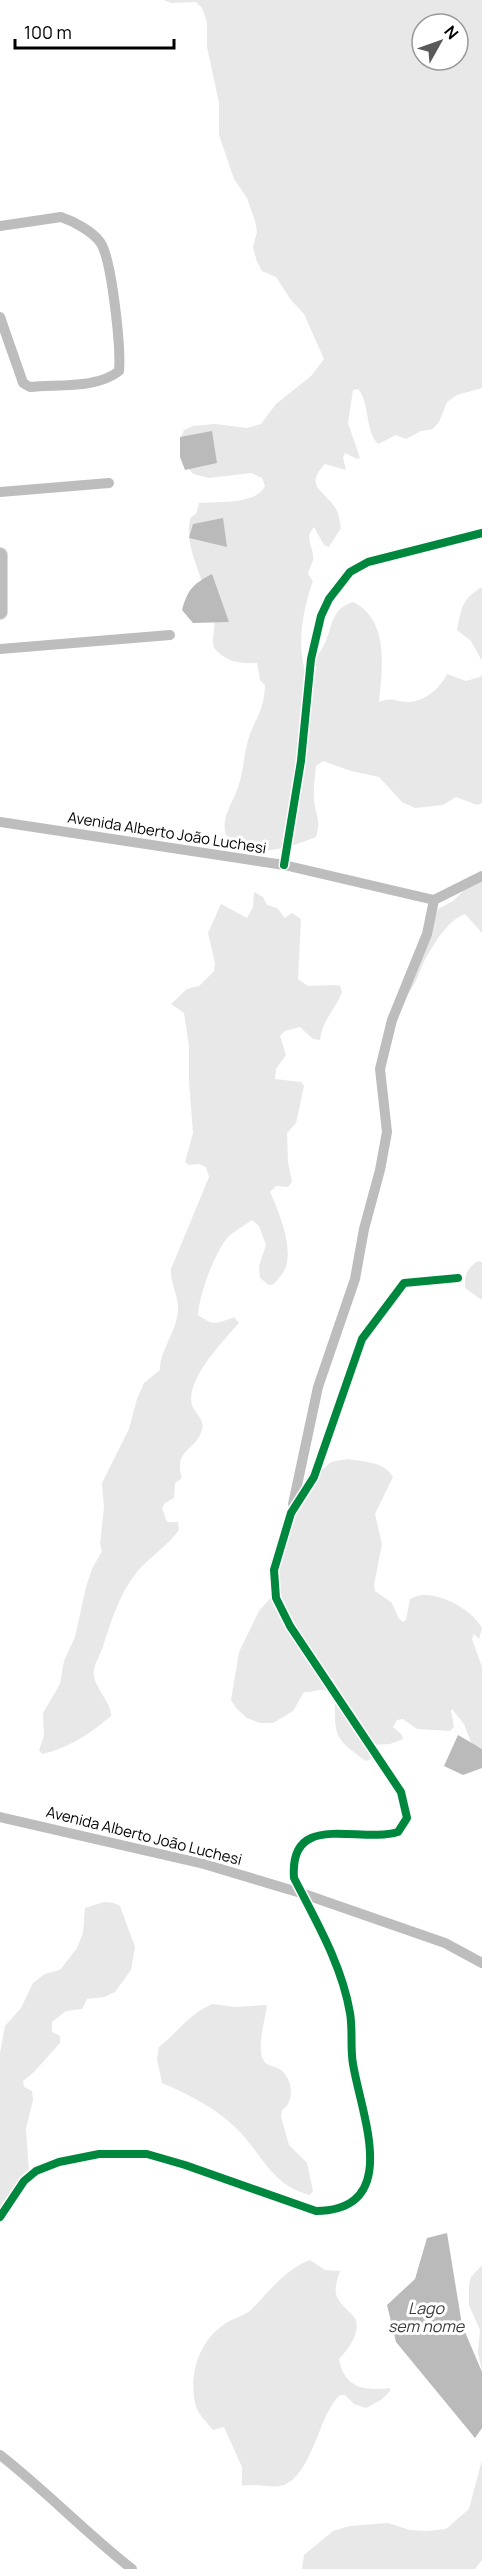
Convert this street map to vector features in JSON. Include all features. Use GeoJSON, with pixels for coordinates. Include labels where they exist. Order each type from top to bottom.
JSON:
{"type":"FeatureCollection","features":[{"type":"Feature","properties":{"kind":"main road"},"geometry":{"type":"LineString","coordinates":[[0,555],[0,612]]}},
{"type":"Feature","properties":{"kind":"street"},"geometry":{"type":"LineString","coordinates":[[0,226],[60,217],[70,220],[99,239],[104,249],[112,295],[120,360],[119,371],[110,378],[96,382],[30,387],[21,377],[0,316]]}},
{"type":"Feature","properties":{"kind":"street"},"geometry":{"type":"LineString","coordinates":[[0,492],[109,483]]}},
{"type":"Feature","properties":{"kind":"street"},"geometry":{"type":"LineString","coordinates":[[284,865],[301,761],[311,659],[321,616],[329,599],[350,572],[368,562],[482,533]]}},
{"type":"Feature","properties":{"kind":"street"},"geometry":{"type":"LineString","coordinates":[[0,649],[170,635]]}},
{"type":"Feature","properties":{"kind":"street","name":"Avenida Alberto João Luchesi"},"geometry":{"type":"LineString","coordinates":[[0,822],[284,865],[434,900]]}},
{"type":"Feature","properties":{"kind":"street"},"geometry":{"type":"LineString","coordinates":[[0,2217],[24,2181],[36,2171],[59,2162],[99,2154],[147,2154],[316,2211],[336,2211],[356,2199],[369,2177],[371,2148],[368,2123],[352,2063],[350,2013],[339,1969],[294,1878],[293,1866],[297,1852],[303,1843],[315,1836],[330,1833],[383,1837],[398,1832],[407,1818],[401,1792],[290,1626],[276,1598],[274,1570],[291,1513],[318,1387],[356,1280],[363,1229],[380,1170],[387,1132],[381,1069],[392,1020],[427,934],[434,900],[482,876]]}},
{"type":"Feature","properties":{"kind":"street"},"geometry":{"type":"LineString","coordinates":[[291,1513],[314,1477],[362,1339],[404,1283],[458,1278]]}},
{"type":"Feature","properties":{"kind":"street","name":"Avenida Alberto João Luchesi"},"geometry":{"type":"LineString","coordinates":[[0,1817],[204,1864],[301,1893],[445,1943],[482,1963]]}},
{"type":"Feature","properties":{"kind":"street"},"geometry":{"type":"LineString","coordinates":[[0,2455],[22,2472],[89,2535],[132,2569]]}},
{"type":"Feature","properties":{"kind":"shaded area"},"geometry":{"type":"Polygon","coordinates":[[[164,0],[482,0],[482,388],[457,395],[447,402],[439,422],[433,429],[421,431],[406,439],[396,435],[378,444],[371,431],[362,395],[358,389],[353,390],[348,423],[360,458],[357,459],[345,453],[343,458],[346,470],[325,464],[316,478],[318,488],[337,511],[341,528],[329,547],[324,545],[314,527],[309,535],[313,560],[308,574],[313,581],[304,612],[301,646],[304,667],[310,670],[317,668],[311,663],[324,646],[334,618],[340,609],[353,602],[365,610],[378,633],[382,661],[379,702],[419,700],[436,689],[447,674],[466,681],[480,677],[482,674],[482,803],[477,805],[456,797],[443,805],[415,808],[402,802],[379,777],[351,771],[323,761],[316,766],[314,783],[318,822],[316,837],[265,851],[239,848],[230,842],[225,831],[225,819],[240,781],[247,743],[262,707],[265,685],[260,680],[257,663],[233,661],[214,648],[214,616],[192,553],[189,528],[191,517],[196,514],[199,503],[245,499],[254,496],[265,486],[262,478],[251,473],[209,478],[193,474],[181,460],[180,439],[184,430],[193,426],[215,424],[247,428],[261,424],[276,404],[311,376],[324,359],[304,314],[291,300],[276,277],[262,271],[257,262],[253,247],[257,232],[255,221],[247,198],[234,179],[219,135],[219,103],[207,47],[207,22],[202,8],[196,2],[171,3],[164,0]]]}},
{"type":"Feature","properties":{"kind":"shaded area"},"geometry":{"type":"Polygon","coordinates":[[[482,587],[482,661],[471,641],[457,630],[466,600],[482,587]]]}},
{"type":"Feature","properties":{"kind":"shaded area"},"geometry":{"type":"Polygon","coordinates":[[[482,873],[482,933],[465,914],[458,917],[435,943],[405,997],[438,909],[453,901],[482,873]]]}},
{"type":"Feature","properties":{"kind":"shaded area"},"geometry":{"type":"Polygon","coordinates":[[[254,892],[263,897],[267,905],[277,908],[285,918],[292,913],[301,919],[298,979],[308,986],[340,986],[342,992],[326,1020],[320,1040],[313,1039],[300,1027],[285,1031],[280,1036],[286,1055],[276,1069],[275,1079],[301,1082],[304,1086],[296,1123],[287,1133],[288,1162],[292,1182],[288,1187],[276,1186],[270,1192],[287,1241],[287,1260],[284,1271],[274,1284],[269,1285],[260,1278],[259,1266],[266,1245],[259,1226],[252,1220],[229,1236],[213,1262],[198,1315],[215,1323],[234,1317],[239,1323],[207,1361],[194,1384],[191,1395],[192,1405],[201,1420],[202,1430],[180,1461],[182,1478],[175,1483],[174,1498],[165,1503],[162,1508],[167,1522],[178,1522],[179,1530],[131,1580],[117,1606],[95,1666],[94,1675],[111,1716],[79,1740],[42,1754],[39,1750],[44,1736],[43,1713],[60,1684],[64,1661],[75,1637],[86,1587],[92,1569],[102,1551],[100,1544],[104,1507],[102,1483],[129,1429],[144,1383],[160,1370],[178,1306],[171,1269],[209,1177],[206,1167],[199,1164],[189,1165],[185,1162],[193,1133],[189,1046],[184,1013],[171,1004],[187,989],[199,986],[214,971],[215,963],[208,933],[221,904],[247,918],[253,907],[254,892]]]}},
{"type":"Feature","properties":{"kind":"shaded area"},"geometry":{"type":"Polygon","coordinates":[[[478,1261],[482,1262],[482,1300],[465,1288],[467,1273],[478,1261]]]}},
{"type":"Feature","properties":{"kind":"shaded area"},"geometry":{"type":"Polygon","coordinates":[[[347,1459],[379,1465],[393,1477],[375,1514],[382,1544],[374,1585],[375,1591],[392,1603],[398,1617],[403,1622],[406,1620],[410,1599],[429,1595],[450,1601],[460,1607],[477,1620],[482,1628],[479,1639],[474,1634],[472,1639],[482,1667],[482,1748],[472,1745],[464,1724],[452,1709],[454,1727],[450,1731],[417,1729],[403,1719],[397,1720],[393,1727],[403,1739],[390,1744],[375,1745],[371,1759],[366,1761],[343,1743],[339,1737],[335,1723],[333,1678],[326,1690],[304,1692],[293,1711],[273,1723],[260,1723],[247,1718],[231,1700],[239,1652],[259,1611],[273,1595],[297,1500],[331,1462],[347,1459]]]}},
{"type":"Feature","properties":{"kind":"shaded area"},"geometry":{"type":"Polygon","coordinates":[[[104,1902],[120,1906],[135,1947],[131,1970],[115,1992],[104,1997],[87,1999],[82,2009],[66,2011],[52,2022],[52,2032],[60,2036],[60,2043],[23,2081],[24,2087],[32,2091],[33,2100],[26,2129],[29,2172],[0,2214],[0,2053],[5,2026],[21,2008],[33,1983],[45,1974],[60,1970],[77,1948],[83,1933],[85,1908],[104,1902]]]}},
{"type":"Feature","properties":{"kind":"shaded area"},"geometry":{"type":"Polygon","coordinates":[[[213,2004],[234,2007],[267,2005],[261,2038],[262,2057],[267,2064],[281,2070],[288,2079],[291,2096],[282,2110],[281,2117],[289,2145],[307,2163],[313,2191],[310,2195],[297,2191],[278,2178],[240,2132],[222,2116],[162,2083],[157,2059],[159,2047],[191,2017],[213,2004]]]}},
{"type":"Feature","properties":{"kind":"shaded area"},"geometry":{"type":"Polygon","coordinates":[[[310,2260],[325,2270],[340,2271],[336,2285],[337,2296],[356,2322],[356,2334],[339,2359],[345,2376],[357,2386],[372,2389],[390,2388],[390,2391],[381,2400],[366,2408],[354,2404],[345,2395],[340,2395],[330,2408],[310,2454],[297,2475],[280,2486],[242,2486],[242,2467],[224,2427],[213,2430],[196,2407],[194,2380],[198,2358],[217,2330],[251,2310],[292,2269],[310,2260]]]}},
{"type":"Feature","properties":{"kind":"shaded area"},"geometry":{"type":"Polygon","coordinates":[[[482,2265],[482,2371],[478,2353],[480,2330],[469,2305],[469,2284],[471,2277],[482,2265]]]}},
{"type":"Feature","properties":{"kind":"shaded area"},"geometry":{"type":"Polygon","coordinates":[[[482,2460],[482,2560],[475,2569],[302,2569],[304,2555],[333,2531],[349,2526],[388,2523],[410,2530],[446,2529],[469,2509],[482,2460]]]}},
{"type":"Feature","properties":{"kind":"water"},"geometry":{"type":"Polygon","coordinates":[[[212,431],[217,463],[185,470],[180,457],[180,437],[212,431]]]}},
{"type":"Feature","properties":{"kind":"water"},"geometry":{"type":"Polygon","coordinates":[[[223,518],[227,547],[189,538],[193,524],[223,518]]]}},
{"type":"Feature","properties":{"kind":"water"},"geometry":{"type":"Polygon","coordinates":[[[212,574],[229,622],[193,623],[182,610],[184,603],[192,588],[212,574]]]}},
{"type":"Feature","properties":{"kind":"water"},"geometry":{"type":"Polygon","coordinates":[[[458,1735],[482,1749],[482,1768],[463,1775],[444,1766],[458,1735]]]}},
{"type":"Feature","properties":{"kind":"water","name":"Lago sem nome"},"geometry":{"type":"Polygon","coordinates":[[[447,2233],[462,2325],[482,2372],[482,2428],[475,2438],[396,2342],[387,2305],[415,2279],[427,2238],[447,2233]]]}},
{"type":"Feature","properties":{"kind":"cycle path"},"geometry":{"type":"LineString","coordinates":[[284,865],[301,761],[311,659],[321,616],[329,599],[350,572],[368,562],[482,533]]}},
{"type":"Feature","properties":{"kind":"cycle path"},"geometry":{"type":"LineString","coordinates":[[0,2217],[24,2181],[36,2171],[59,2162],[99,2154],[147,2154],[316,2211],[343,2206],[360,2195],[368,2177],[370,2156],[368,2132],[353,2064],[350,2013],[335,1961],[294,1878],[295,1857],[303,1844],[314,1837],[330,1834],[382,1835],[398,1832],[407,1818],[401,1792],[290,1626],[276,1598],[274,1570],[291,1513],[314,1477],[362,1339],[404,1283],[458,1278]]}}]}
